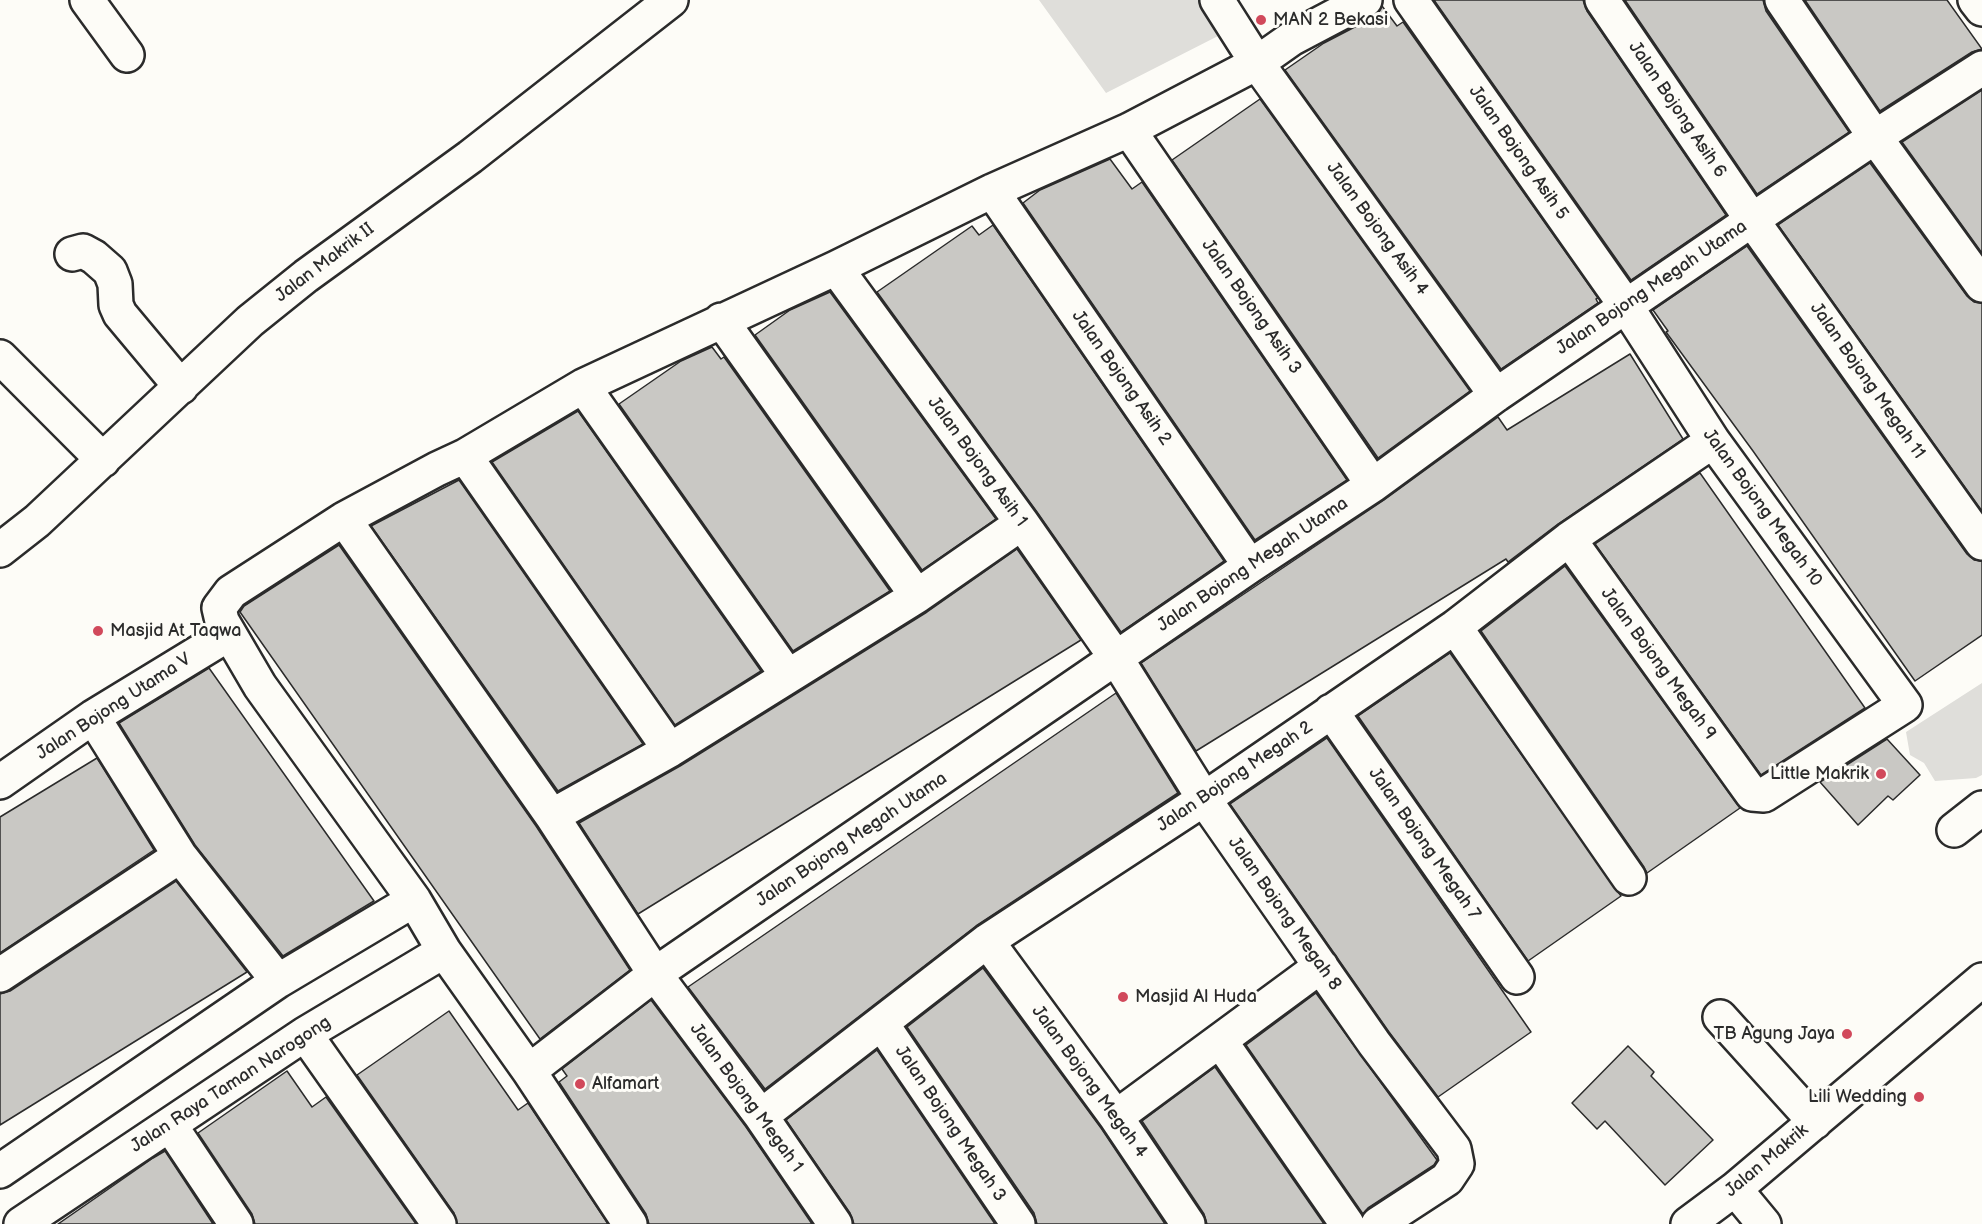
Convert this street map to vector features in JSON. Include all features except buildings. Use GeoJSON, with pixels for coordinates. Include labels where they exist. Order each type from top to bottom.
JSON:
{"type":"FeatureCollection","features":[{"type":"Feature","properties":{"kind":"street"},"geometry":{"type":"LineString","coordinates":[[87,0],[127,55]]}},
{"type":"Feature","properties":{"kind":"street","name":"Jalan Makrik II"},"geometry":{"type":"LineString","coordinates":[[0,550],[38,521],[250,321],[306,276],[470,157],[671,0]]}},
{"type":"Feature","properties":{"kind":"street","name":"Jalan Bojong Asih 4"},"geometry":{"type":"LineString","coordinates":[[1217,0],[1257,63],[1496,395]]}},
{"type":"Feature","properties":{"kind":"street"},"geometry":{"type":"LineString","coordinates":[[630,1224],[530,1071],[444,951],[414,900],[260,686],[222,621],[219,608],[231,592],[442,457],[583,386],[836,268],[992,190],[1129,130],[1257,63],[1291,39],[1365,0]]}},
{"type":"Feature","properties":{"kind":"street","name":"Jalan Bojong Asih 5"},"geometry":{"type":"LineString","coordinates":[[1411,0],[1626,306]]}},
{"type":"Feature","properties":{"kind":"street","name":"Jalan Bojong Asih 6"},"geometry":{"type":"LineString","coordinates":[[1602,0],[1752,219]]}},
{"type":"Feature","properties":{"kind":"street"},"geometry":{"type":"LineString","coordinates":[[1782,0],[1875,137],[1982,285]]}},
{"type":"Feature","properties":{"kind":"street"},"geometry":{"type":"LineString","coordinates":[[1976,0],[1982,9]]}},
{"type":"Feature","properties":{"kind":"street","name":"Jalan Bojong Megah Utama"},"geometry":{"type":"LineString","coordinates":[[530,1071],[655,974],[1250,566],[1373,485],[1496,395],[1752,219],[1982,68]]}},
{"type":"Feature","properties":{"kind":"street","name":"Jalan Bojong Asih 3"},"geometry":{"type":"LineString","coordinates":[[1129,130],[1373,485]]}},
{"type":"Feature","properties":{"kind":"street","name":"Jalan Bojong Asih 2"},"geometry":{"type":"LineString","coordinates":[[992,190],[1250,566]]}},
{"type":"Feature","properties":{"kind":"street","name":"Jalan Bojong Megah 11"},"geometry":{"type":"LineString","coordinates":[[1752,219],[1982,543]]}},
{"type":"Feature","properties":{"kind":"street"},"geometry":{"type":"LineString","coordinates":[[72,254],[83,250],[110,271],[115,284],[116,305],[120,314],[181,387]]}},
{"type":"Feature","properties":{"kind":"street","name":"Jalan Bojong Asih 1"},"geometry":{"type":"LineString","coordinates":[[836,268],[1022,523],[1116,658]]}},
{"type":"Feature","properties":{"kind":"street","name":"Jalan Bojong Megah 10"},"geometry":{"type":"LineString","coordinates":[[1626,306],[1713,441],[1905,705],[1764,795],[1752,794],[1747,788]]}},
{"type":"Feature","properties":{"kind":"street"},"geometry":{"type":"LineString","coordinates":[[721,320],[916,596]]}},
{"type":"Feature","properties":{"kind":"street"},"geometry":{"type":"LineString","coordinates":[[0,357],[103,460]]}},
{"type":"Feature","properties":{"kind":"street"},"geometry":{"type":"LineString","coordinates":[[583,386],[787,675]]}},
{"type":"Feature","properties":{"kind":"street","name":"Jalan Bojong Megah 2"},"geometry":{"type":"LineString","coordinates":[[761,1116],[987,941],[1204,799],[1455,627],[1569,540],[1713,441]]}},
{"type":"Feature","properties":{"kind":"street"},"geometry":{"type":"LineString","coordinates":[[442,457],[670,750]]}},
{"type":"Feature","properties":{"kind":"street","name":"Jalan Bojong Megah 1"},"geometry":{"type":"LineString","coordinates":[[344,519],[552,816],[655,974],[761,1116],[835,1224]]}},
{"type":"Feature","properties":{"kind":"street"},"geometry":{"type":"LineString","coordinates":[[552,816],[670,750],[916,596],[1022,523]]}},
{"type":"Feature","properties":{"kind":"street","name":"Jalan Bojong Megah 9"},"geometry":{"type":"LineString","coordinates":[[1569,540],[1747,788]]}},
{"type":"Feature","properties":{"kind":"street"},"geometry":{"type":"LineString","coordinates":[[1455,627],[1629,878]]}},
{"type":"Feature","properties":{"kind":"street","name":"Jalan Bojong Utama V"},"geometry":{"type":"LineString","coordinates":[[0,782],[93,717],[230,634]]}},
{"type":"Feature","properties":{"kind":"street","name":"Jalan Bojong Megah 8"},"geometry":{"type":"LineString","coordinates":[[1116,658],[1204,799],[1374,1043],[1454,1149],[1457,1164],[1447,1179],[1378,1224]]}},
{"type":"Feature","properties":{"kind":"street","name":"Jalan Bojong Megah 7"},"geometry":{"type":"LineString","coordinates":[[1331,711],[1517,977]]}},
{"type":"Feature","properties":{"kind":"street"},"geometry":{"type":"LineString","coordinates":[[93,717],[180,856],[278,981]]}},
{"type":"Feature","properties":{"kind":"street"},"geometry":{"type":"LineString","coordinates":[[1954,830],[1982,808]]}},
{"type":"Feature","properties":{"kind":"street"},"geometry":{"type":"LineString","coordinates":[[0,975],[180,856]]}},
{"type":"Feature","properties":{"kind":"street"},"geometry":{"type":"LineString","coordinates":[[0,1171],[278,981],[414,900]]}},
{"type":"Feature","properties":{"kind":"street","name":"Jalan Bojong Megah 4"},"geometry":{"type":"LineString","coordinates":[[987,941],[1116,1117],[1188,1224]]}},
{"type":"Feature","properties":{"kind":"street","name":"Jalan Raya Taman Narogong"},"geometry":{"type":"LineString","coordinates":[[21,1224],[56,1215],[170,1125],[305,1034],[444,951]]}},
{"type":"Feature","properties":{"kind":"street"},"geometry":{"type":"LineString","coordinates":[[1116,1117],[1214,1044],[1221,1042],[1321,966]]}},
{"type":"Feature","properties":{"kind":"street","name":"Jalan Makrik"},"geometry":{"type":"LineString","coordinates":[[1688,1224],[1735,1190],[1982,980]]}},
{"type":"Feature","properties":{"kind":"street"},"geometry":{"type":"LineString","coordinates":[[1720,1017],[1815,1122]]}},
{"type":"Feature","properties":{"kind":"street","name":"Jalan Bojong Megah 3"},"geometry":{"type":"LineString","coordinates":[[882,1024],[1018,1224]]}},
{"type":"Feature","properties":{"kind":"street"},"geometry":{"type":"LineString","coordinates":[[305,1034],[439,1224]]}},
{"type":"Feature","properties":{"kind":"street"},"geometry":{"type":"LineString","coordinates":[[1221,1042],[1347,1224]]}},
{"type":"Feature","properties":{"kind":"street"},"geometry":{"type":"LineString","coordinates":[[170,1125],[236,1224]]}},
{"type":"Feature","properties":{"kind":"street"},"geometry":{"type":"LineString","coordinates":[[1735,1190],[1764,1224]]}},
{"type":"Feature","properties":{"kind":"shaded area"},"geometry":{"type":"Polygon","coordinates":[[[1039,0],[1198,0],[1220,35],[1106,93],[1039,0]]]}},
{"type":"Feature","properties":{"kind":"shaded area"},"geometry":{"type":"Polygon","coordinates":[[[1982,683],[1982,775],[1976,778],[1935,781],[1924,763],[1910,755],[1906,732],[1982,683]]]}},
{"type":"Feature","properties":{"kind":"place","name":"MAN 2 Bekasi"},"geometry":{"type":"Point","coordinates":[1261,20]}},
{"type":"Feature","properties":{"kind":"place","name":"Masjid At Taqwa"},"geometry":{"type":"Point","coordinates":[98,631]}},
{"type":"Feature","properties":{"kind":"place","name":"Little Makrik"},"geometry":{"type":"Point","coordinates":[1881,774]}},
{"type":"Feature","properties":{"kind":"place","name":"Masjid Al Huda"},"geometry":{"type":"Point","coordinates":[1123,997]}},
{"type":"Feature","properties":{"kind":"place","name":"TB Agung Jaya"},"geometry":{"type":"Point","coordinates":[1847,1034]}},
{"type":"Feature","properties":{"kind":"place","name":"Alfamart"},"geometry":{"type":"Point","coordinates":[580,1084]}},
{"type":"Feature","properties":{"kind":"place","name":"Lili Wedding"},"geometry":{"type":"Point","coordinates":[1919,1097]}}]}
